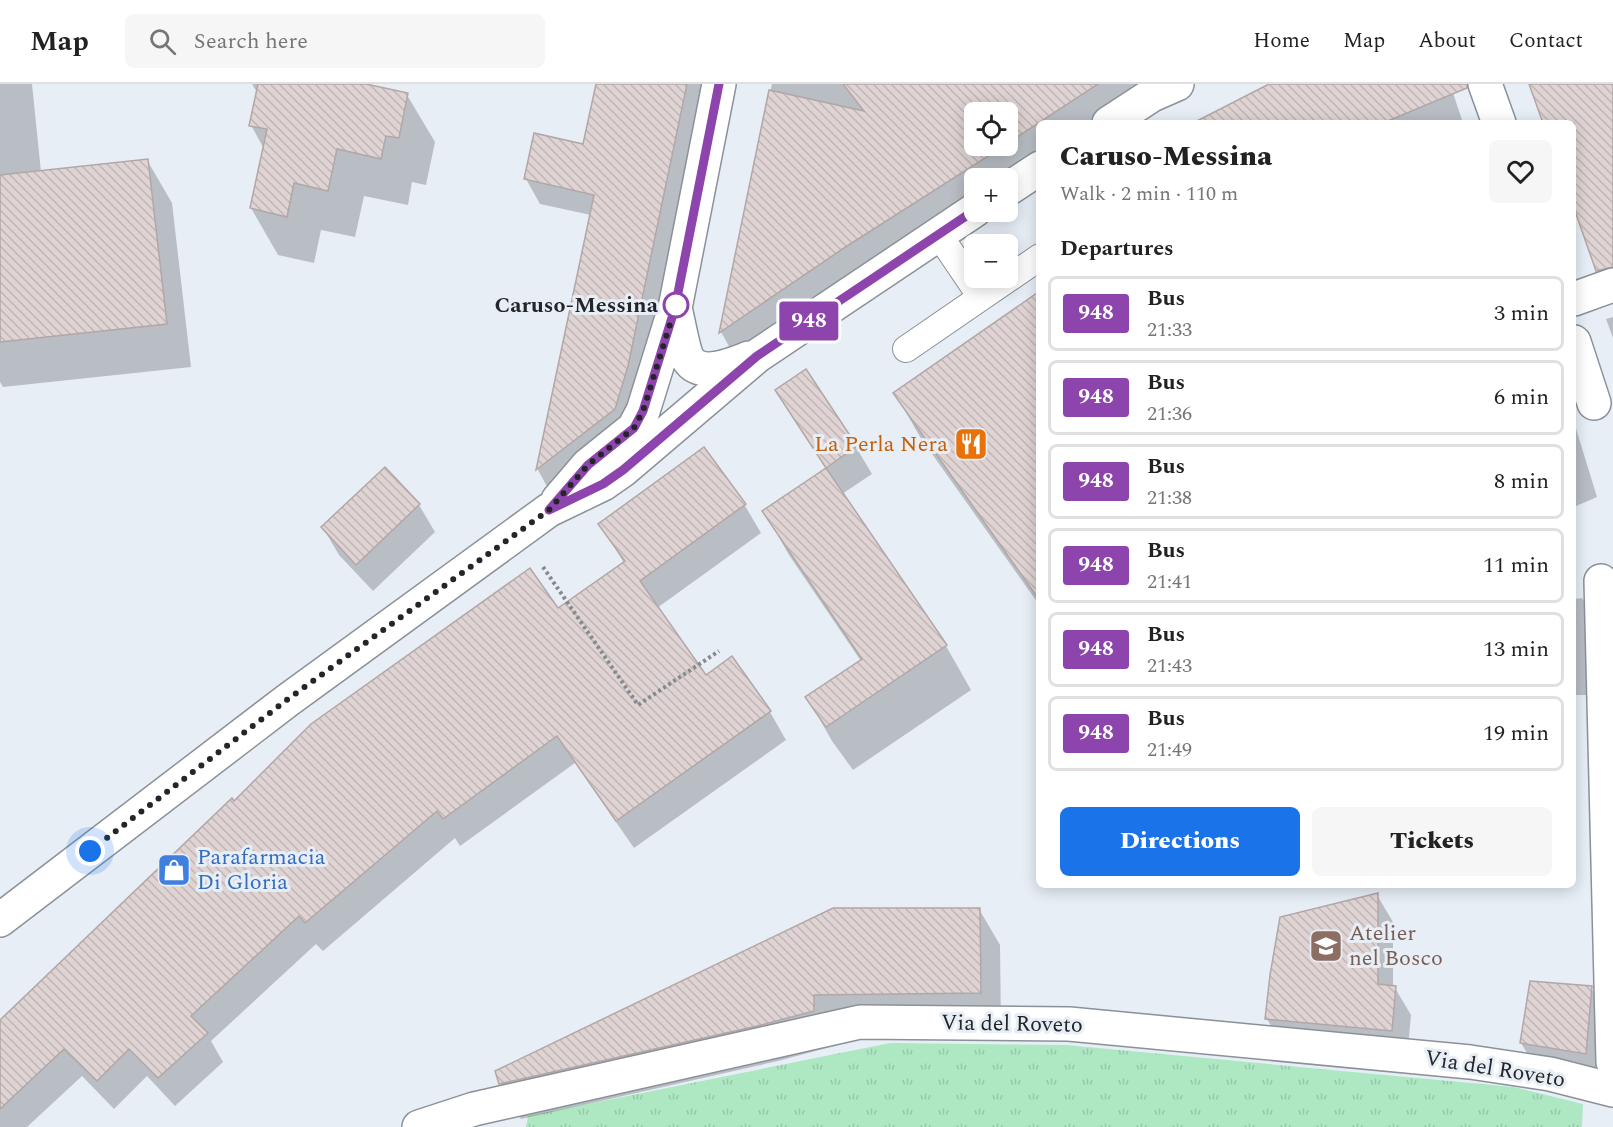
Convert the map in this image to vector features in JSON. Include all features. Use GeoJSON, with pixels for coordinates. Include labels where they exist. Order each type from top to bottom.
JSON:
{"type":"FeatureCollection","features":[{"type":"Feature","properties":{"kind":"main road"},"geometry":{"type":"LineString","coordinates":[[549,510],[588,465],[634,428],[643,411],[675,308],[719,84]]}},
{"type":"Feature","properties":{"kind":"main road"},"geometry":{"type":"LineString","coordinates":[[1114,120],[1152,96],[1177,84]]}},
{"type":"Feature","properties":{"kind":"main road"},"geometry":{"type":"LineString","coordinates":[[1485,84],[1498,120]]}},
{"type":"Feature","properties":{"kind":"main road"},"geometry":{"type":"LineString","coordinates":[[1018,182],[1036,171]]}},
{"type":"Feature","properties":{"kind":"main road"},"geometry":{"type":"LineString","coordinates":[[0,920],[288,699],[549,510],[603,484],[623,470],[757,356],[964,218]]}},
{"type":"Feature","properties":{"kind":"main road"},"geometry":{"type":"LineString","coordinates":[[1576,298],[1613,285]]}},
{"type":"Feature","properties":{"kind":"main road"},"geometry":{"type":"LineString","coordinates":[[675,308],[688,359],[698,367],[710,369],[722,367],[757,356]]}},
{"type":"Feature","properties":{"kind":"main road"},"geometry":{"type":"LineString","coordinates":[[1576,348],[1594,403]]}},
{"type":"Feature","properties":{"kind":"main road"},"geometry":{"type":"LineString","coordinates":[[1601,581],[1613,1062]]}},
{"type":"Feature","properties":{"kind":"main road","name":"Via del Roveto"},"geometry":{"type":"LineString","coordinates":[[418,1127],[474,1108],[860,1022],[1069,1023],[1470,1062],[1550,1074],[1613,1090]]}},
{"type":"Feature","properties":{"kind":"lane"},"geometry":{"type":"LineString","coordinates":[[939,235],[981,297]]}},
{"type":"Feature","properties":{"kind":"lane"},"geometry":{"type":"LineString","coordinates":[[906,349],[1036,260]]}},
{"type":"Feature","properties":{"kind":"path"},"geometry":{"type":"LineString","coordinates":[[540,563],[638,705],[719,651]]}},
{"type":"Feature","properties":{"kind":"green space"},"geometry":{"type":"Polygon","coordinates":[[[890,1043],[1066,1045],[1514,1087],[1583,1104],[1582,1127],[526,1127],[528,1116],[890,1043]]]}},
{"type":"Feature","properties":{"kind":"building"},"geometry":{"type":"Polygon","coordinates":[[[258,84],[366,84],[408,93],[399,138],[386,136],[381,159],[337,149],[328,191],[294,183],[287,217],[250,208],[267,129],[249,126],[258,84]]]}},
{"type":"Feature","properties":{"kind":"building"},"geometry":{"type":"Polygon","coordinates":[[[596,84],[687,84],[628,366],[615,409],[536,470],[594,195],[524,179],[534,133],[583,144],[596,84]]]}},
{"type":"Feature","properties":{"kind":"building"},"geometry":{"type":"Polygon","coordinates":[[[843,84],[1098,84],[1043,120],[1036,120],[1036,125],[1018,136],[1018,102],[964,102],[964,156],[988,156],[969,168],[964,168],[964,172],[844,248],[719,333],[769,90],[864,111],[843,84]]]}},
{"type":"Feature","properties":{"kind":"building"},"geometry":{"type":"Polygon","coordinates":[[[1269,84],[1467,84],[1467,88],[1390,120],[1199,120],[1269,84]]]}},
{"type":"Feature","properties":{"kind":"building"},"geometry":{"type":"Polygon","coordinates":[[[1529,84],[1613,84],[1613,267],[1596,271],[1576,214],[1576,120],[1542,120],[1529,84]]]}},
{"type":"Feature","properties":{"kind":"building"},"geometry":{"type":"Polygon","coordinates":[[[148,159],[167,324],[0,342],[0,175],[148,159]]]}},
{"type":"Feature","properties":{"kind":"building"},"geometry":{"type":"Polygon","coordinates":[[[1036,294],[1036,595],[893,393],[1036,294]]]}},
{"type":"Feature","properties":{"kind":"building"},"geometry":{"type":"Polygon","coordinates":[[[806,369],[857,446],[826,468],[775,390],[806,369]]]}},
{"type":"Feature","properties":{"kind":"building"},"geometry":{"type":"Polygon","coordinates":[[[704,447],[746,504],[640,581],[706,675],[732,656],[771,711],[616,821],[557,736],[443,819],[437,811],[305,923],[299,916],[191,1016],[208,1033],[158,1078],[129,1049],[97,1081],[64,1049],[0,1109],[0,1020],[232,798],[234,801],[311,724],[530,568],[558,608],[625,561],[598,524],[704,447]]]}},
{"type":"Feature","properties":{"kind":"building"},"geometry":{"type":"Polygon","coordinates":[[[385,467],[420,504],[356,565],[321,527],[385,467]]]}},
{"type":"Feature","properties":{"kind":"building"},"geometry":{"type":"Polygon","coordinates":[[[826,468],[947,645],[826,727],[805,697],[862,659],[762,511],[826,468]]]}},
{"type":"Feature","properties":{"kind":"building"},"geometry":{"type":"Polygon","coordinates":[[[1378,893],[1378,984],[1396,986],[1392,1031],[1265,1019],[1280,917],[1378,893]]]}},
{"type":"Feature","properties":{"kind":"building"},"geometry":{"type":"Polygon","coordinates":[[[833,908],[980,908],[981,993],[814,995],[814,1011],[499,1084],[495,1071],[833,908]]]}},
{"type":"Feature","properties":{"kind":"building"},"geometry":{"type":"Polygon","coordinates":[[[1530,981],[1592,986],[1586,1054],[1520,1043],[1530,981]]]}},
{"type":"Feature","properties":{"kind":"bus line","name":"948"},"geometry":{"type":"LineString","coordinates":[[719,84],[675,308],[643,411],[634,428],[588,465],[549,510],[603,484],[623,470],[757,356],[964,217]]}},
{"type":"Feature","properties":{"kind":"place","name":"Caruso-Messina"},"geometry":{"type":"Point","coordinates":[676,305]}},
{"type":"Feature","properties":{"kind":"place","name":"La Perla Nera"},"geometry":{"type":"Point","coordinates":[971,444]}},
{"type":"Feature","properties":{"kind":"place","name":"Parafarmacia Di Gloria"},"geometry":{"type":"Point","coordinates":[174,870]}},
{"type":"Feature","properties":{"kind":"place","name":"Atelier nel Bosco"},"geometry":{"type":"Point","coordinates":[1326,946]}},
{"type":"Feature","properties":{"kind":"route"},"geometry":{"type":"LineString","coordinates":[[90,851],[288,699],[549,510],[588,465],[634,428],[643,411],[676,305]]}}]}
